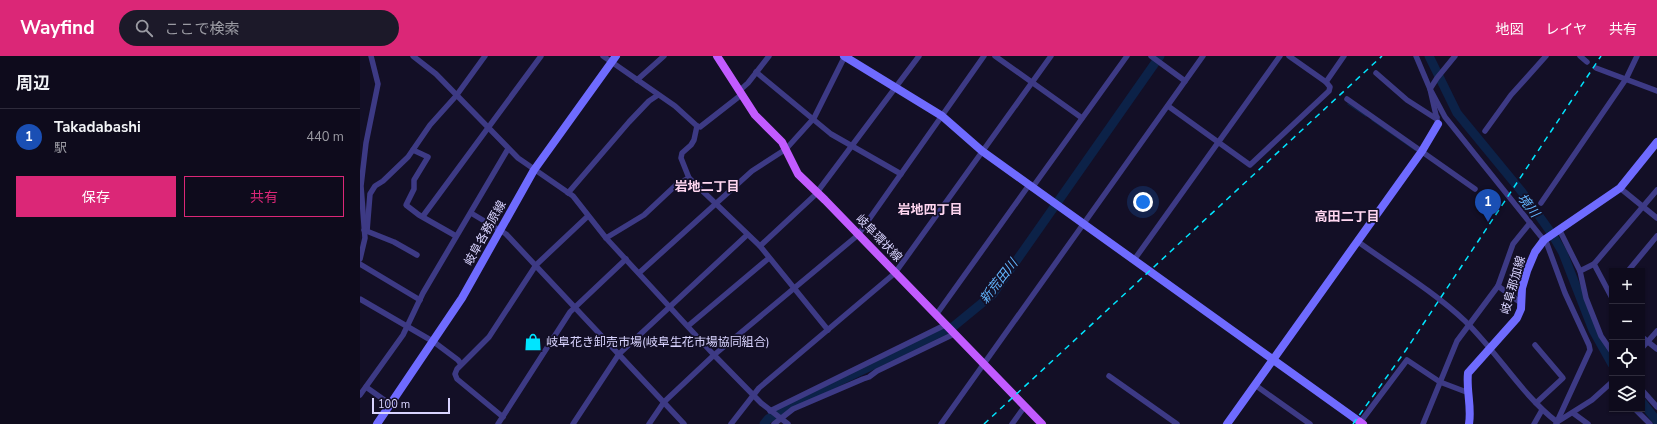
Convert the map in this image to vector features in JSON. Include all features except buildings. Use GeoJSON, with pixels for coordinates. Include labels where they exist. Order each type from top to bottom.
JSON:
{"type":"FeatureCollection","features":[{"type":"Feature","properties":{"kind":"main road","name":"岐阜環状線"},"geometry":{"type":"LineString","coordinates":[[717,56],[755,115],[782,142],[798,174],[1042,424]]}},
{"type":"Feature","properties":{"kind":"street"},"geometry":{"type":"LineString","coordinates":[[366,230],[361,186],[366,143],[378,84],[371,56]]}},
{"type":"Feature","properties":{"kind":"street"},"geometry":{"type":"LineString","coordinates":[[360,259],[365,238],[370,194],[375,186],[383,181],[413,150],[430,125],[456,96],[485,56]]}},
{"type":"Feature","properties":{"kind":"street"},"geometry":{"type":"LineString","coordinates":[[423,216],[541,56]]}},
{"type":"Feature","properties":{"kind":"street"},"geometry":{"type":"LineString","coordinates":[[603,56],[614,59],[637,80],[675,106],[697,126]]}},
{"type":"Feature","properties":{"kind":"street"},"geometry":{"type":"LineString","coordinates":[[637,80],[664,56]]}},
{"type":"Feature","properties":{"kind":"street"},"geometry":{"type":"LineString","coordinates":[[697,126],[700,127],[740,93],[769,56]]}},
{"type":"Feature","properties":{"kind":"street"},"geometry":{"type":"LineString","coordinates":[[639,273],[752,171],[786,148],[814,118],[844,56],[942,116],[982,151],[1361,423],[1407,360],[1440,382],[1468,393]]}},
{"type":"Feature","properties":{"kind":"street"},"geometry":{"type":"LineString","coordinates":[[760,246],[817,192],[919,56]]}},
{"type":"Feature","properties":{"kind":"street"},"geometry":{"type":"LineString","coordinates":[[649,424],[664,402],[714,355],[858,235],[984,56]]}},
{"type":"Feature","properties":{"kind":"street"},"geometry":{"type":"LineString","coordinates":[[995,56],[1082,118]]}},
{"type":"Feature","properties":{"kind":"street"},"geometry":{"type":"LineString","coordinates":[[731,424],[752,395],[895,273],[1050,56]]}},
{"type":"Feature","properties":{"kind":"street"},"geometry":{"type":"LineString","coordinates":[[936,315],[1127,56]]}},
{"type":"Feature","properties":{"kind":"street"},"geometry":{"type":"LineString","coordinates":[[1152,56],[1186,81]]}},
{"type":"Feature","properties":{"kind":"street"},"geometry":{"type":"LineString","coordinates":[[941,424],[1203,56]]}},
{"type":"Feature","properties":{"kind":"street"},"geometry":{"type":"LineString","coordinates":[[1134,260],[1280,56]]}},
{"type":"Feature","properties":{"kind":"street"},"geometry":{"type":"LineString","coordinates":[[1168,106],[1250,165],[1329,91],[1330,87],[1326,82],[1289,56]]}},
{"type":"Feature","properties":{"kind":"street"},"geometry":{"type":"LineString","coordinates":[[1326,82],[1344,56]]}},
{"type":"Feature","properties":{"kind":"street"},"geometry":{"type":"LineString","coordinates":[[1416,56],[1445,118],[1530,223],[1545,239],[1590,350],[1556,423]]}},
{"type":"Feature","properties":{"kind":"street"},"geometry":{"type":"LineString","coordinates":[[1227,424],[1422,151],[1438,121],[1431,87],[1455,56]]}},
{"type":"Feature","properties":{"kind":"street"},"geometry":{"type":"LineString","coordinates":[[1485,131],[1511,95],[1546,56]]}},
{"type":"Feature","properties":{"kind":"street"},"geometry":{"type":"LineString","coordinates":[[1580,56],[1587,62]]}},
{"type":"Feature","properties":{"kind":"street"},"geometry":{"type":"LineString","coordinates":[[1541,203],[1626,79],[1637,56]]}},
{"type":"Feature","properties":{"kind":"street"},"geometry":{"type":"LineString","coordinates":[[416,57],[436,74],[508,149],[534,170],[573,196],[606,238],[714,355],[752,395],[788,424]]}},
{"type":"Feature","properties":{"kind":"street","name":"岐阜各務原線"},"geometry":{"type":"LineString","coordinates":[[377,424],[434,342],[462,298],[534,170],[614,59]]}},
{"type":"Feature","properties":{"kind":"street"},"geometry":{"type":"LineString","coordinates":[[1596,68],[1657,91]]}},
{"type":"Feature","properties":{"kind":"street"},"geometry":{"type":"LineString","coordinates":[[756,72],[814,118],[827,131],[901,174]]}},
{"type":"Feature","properties":{"kind":"street"},"geometry":{"type":"LineString","coordinates":[[1376,73],[1407,100],[1438,121]]}},
{"type":"Feature","properties":{"kind":"street"},"geometry":{"type":"LineString","coordinates":[[568,193],[629,122],[649,101],[658,95]]}},
{"type":"Feature","properties":{"kind":"street"},"geometry":{"type":"LineString","coordinates":[[1347,99],[1475,189]]}},
{"type":"Feature","properties":{"kind":"street"},"geometry":{"type":"LineString","coordinates":[[697,126],[694,140],[682,153],[681,158],[688,178],[760,246],[828,330]]}},
{"type":"Feature","properties":{"kind":"street","name":"岐阜那加線"},"geometry":{"type":"LineString","coordinates":[[1469,424],[1471,413],[1468,393],[1468,373],[1517,318],[1521,303],[1522,288],[1527,270],[1535,252],[1545,239],[1557,229],[1620,188],[1657,142]]}},
{"type":"Feature","properties":{"kind":"street"},"geometry":{"type":"LineString","coordinates":[[360,395],[403,335],[420,300],[456,236],[508,149]]}},
{"type":"Feature","properties":{"kind":"street"},"geometry":{"type":"LineString","coordinates":[[413,150],[428,158],[414,180],[414,189],[406,205],[419,215],[456,236]]}},
{"type":"Feature","properties":{"kind":"street"},"geometry":{"type":"LineString","coordinates":[[606,238],[644,214],[676,185],[688,178]]}},
{"type":"Feature","properties":{"kind":"street"},"geometry":{"type":"LineString","coordinates":[[1620,188],[1657,218]]}},
{"type":"Feature","properties":{"kind":"street"},"geometry":{"type":"LineString","coordinates":[[1580,271],[1594,264],[1657,190]]}},
{"type":"Feature","properties":{"kind":"street"},"geometry":{"type":"LineString","coordinates":[[471,213],[500,230],[536,265],[684,424]]}},
{"type":"Feature","properties":{"kind":"street"},"geometry":{"type":"LineString","coordinates":[[502,417],[457,379],[455,374],[461,364],[489,337],[536,265],[588,216]]}},
{"type":"Feature","properties":{"kind":"street"},"geometry":{"type":"LineString","coordinates":[[1423,424],[1457,341],[1498,286],[1513,244],[1530,223]]}},
{"type":"Feature","properties":{"kind":"street"},"geometry":{"type":"LineString","coordinates":[[1557,229],[1580,271],[1586,298],[1601,336],[1609,348]]}},
{"type":"Feature","properties":{"kind":"street"},"geometry":{"type":"LineString","coordinates":[[366,230],[417,255]]}},
{"type":"Feature","properties":{"kind":"street"},"geometry":{"type":"LineString","coordinates":[[574,424],[619,354],[747,235]]}},
{"type":"Feature","properties":{"kind":"street"},"geometry":{"type":"LineString","coordinates":[[1630,268],[1657,236]]}},
{"type":"Feature","properties":{"kind":"street"},"geometry":{"type":"LineString","coordinates":[[1357,241],[1445,303],[1490,348],[1542,410],[1556,423]]}},
{"type":"Feature","properties":{"kind":"street"},"geometry":{"type":"LineString","coordinates":[[688,326],[769,258]]}},
{"type":"Feature","properties":{"kind":"street"},"geometry":{"type":"LineString","coordinates":[[498,424],[575,307],[626,259]]}},
{"type":"Feature","properties":{"kind":"street"},"geometry":{"type":"LineString","coordinates":[[360,264],[420,300]]}},
{"type":"Feature","properties":{"kind":"street"},"geometry":{"type":"LineString","coordinates":[[1594,264],[1609,290]]}},
{"type":"Feature","properties":{"kind":"street"},"geometry":{"type":"LineString","coordinates":[[1498,286],[1521,303]]}},
{"type":"Feature","properties":{"kind":"street"},"geometry":{"type":"LineString","coordinates":[[360,299],[397,322],[407,326],[434,342],[458,360],[461,364]]}},
{"type":"Feature","properties":{"kind":"street"},"geometry":{"type":"LineString","coordinates":[[771,411],[945,325]]}},
{"type":"Feature","properties":{"kind":"street"},"geometry":{"type":"LineString","coordinates":[[1645,345],[1657,331]]}},
{"type":"Feature","properties":{"kind":"street"},"geometry":{"type":"LineString","coordinates":[[774,424],[794,409],[849,384],[869,377],[877,371],[954,334]]}},
{"type":"Feature","properties":{"kind":"street"},"geometry":{"type":"LineString","coordinates":[[1645,339],[1657,349]]}},
{"type":"Feature","properties":{"kind":"street"},"geometry":{"type":"LineString","coordinates":[[1535,346],[1563,378],[1536,403]]}},
{"type":"Feature","properties":{"kind":"street"},"geometry":{"type":"LineString","coordinates":[[1109,376],[1177,424]]}},
{"type":"Feature","properties":{"kind":"street"},"geometry":{"type":"LineString","coordinates":[[1255,385],[1309,424]]}},
{"type":"Feature","properties":{"kind":"street"},"geometry":{"type":"LineString","coordinates":[[1556,423],[1592,400],[1609,385]]}},
{"type":"Feature","properties":{"kind":"street"},"geometry":{"type":"LineString","coordinates":[[366,387],[390,404]]}},
{"type":"Feature","properties":{"kind":"street"},"geometry":{"type":"LineString","coordinates":[[1645,393],[1657,407]]}},
{"type":"Feature","properties":{"kind":"street"},"geometry":{"type":"LineString","coordinates":[[1012,424],[1025,406]]}},
{"type":"Feature","properties":{"kind":"street"},"geometry":{"type":"LineString","coordinates":[[1534,424],[1542,410]]}},
{"type":"Feature","properties":{"kind":"street"},"geometry":{"type":"LineString","coordinates":[[1638,412],[1650,424]]}},
{"type":"Feature","properties":{"kind":"street"},"geometry":{"type":"LineString","coordinates":[[1573,413],[1588,424]]}},
{"type":"Feature","properties":{"kind":"waterway","name":"新荒田川"},"geometry":{"type":"LineString","coordinates":[[764,424],[768,419],[786,407],[954,326],[993,294],[1160,56]]}},
{"type":"Feature","properties":{"kind":"waterway","name":"境川"},"geometry":{"type":"LineString","coordinates":[[1429,56],[1457,113],[1522,192],[1552,234],[1563,253],[1593,330],[1609,359]]}},
{"type":"Feature","properties":{"kind":"waterway"},"geometry":{"type":"LineString","coordinates":[[1348,104],[1366,116]]}},
{"type":"Feature","properties":{"kind":"waterway"},"geometry":{"type":"LineString","coordinates":[[1372,120],[1415,150]]}},
{"type":"Feature","properties":{"kind":"waterway","name":"境川"},"geometry":{"type":"LineString","coordinates":[[1645,406],[1657,421]]}},
{"type":"Feature","properties":{"kind":"railway"},"geometry":{"type":"LineString","coordinates":[[984,424],[1382,56]]}},
{"type":"Feature","properties":{"kind":"railway"},"geometry":{"type":"LineString","coordinates":[[1353,424],[1406,350],[1601,56]]}},
{"type":"Feature","properties":{"kind":"place","name":"Takadabashi"},"geometry":{"type":"Point","coordinates":[1488,222]}},
{"type":"Feature","properties":{"kind":"place","name":"岐阜花き卸売市場(岐阜生花市場協同組合)"},"geometry":{"type":"Point","coordinates":[533,342]}},
{"type":"Feature","properties":{"kind":"district","name":"岩地二丁目"},"geometry":{"type":"Point","coordinates":[707,186]}},
{"type":"Feature","properties":{"kind":"district","name":"岩地四丁目"},"geometry":{"type":"Point","coordinates":[930,209]}},
{"type":"Feature","properties":{"kind":"district","name":"高田二丁目"},"geometry":{"type":"Point","coordinates":[1347,216]}}]}
